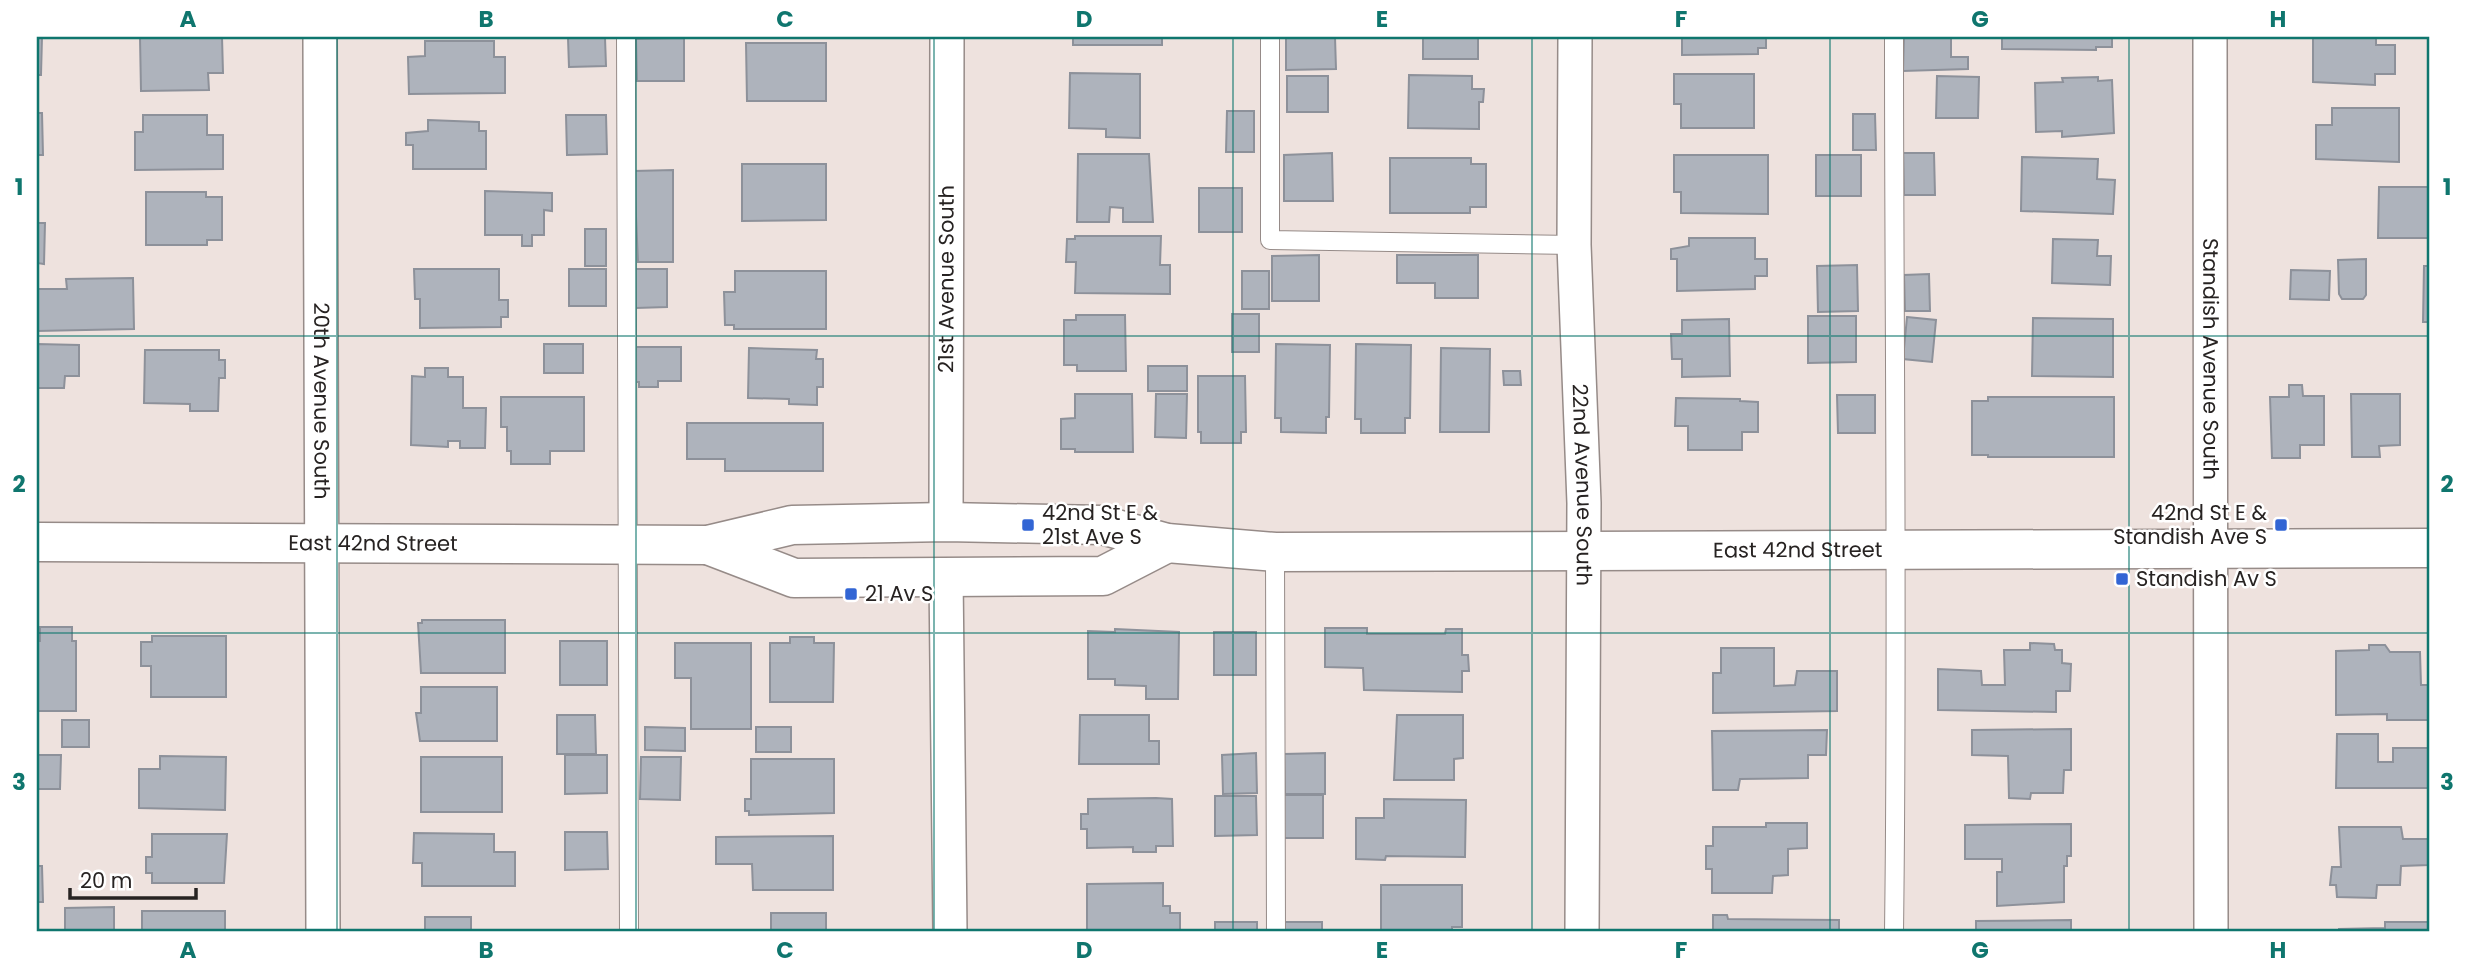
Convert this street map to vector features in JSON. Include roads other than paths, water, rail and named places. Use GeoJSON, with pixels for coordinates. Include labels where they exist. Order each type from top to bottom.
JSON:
{"type":"FeatureCollection","features":[{"type":"Feature","properties":{"kind":"street","name":"20th Avenue South"},"geometry":{"type":"LineString","coordinates":[[320,37],[323,932]]}},
{"type":"Feature","properties":{"kind":"street","name":"21st Avenue South"},"geometry":{"type":"LineString","coordinates":[[946,522],[947,37]]}},
{"type":"Feature","properties":{"kind":"street","name":"22nd Avenue South"},"geometry":{"type":"LineString","coordinates":[[1575,37],[1574,245],[1583,552],[1582,932]]}},
{"type":"Feature","properties":{"kind":"street","name":"Standish Avenue South"},"geometry":{"type":"LineString","coordinates":[[2210,37],[2211,932]]}},
{"type":"Feature","properties":{"kind":"street","name":"East 42nd Street"},"geometry":{"type":"LineString","coordinates":[[37,542],[708,545],[792,524],[946,522],[1102,525],[1167,543],[1275,552],[2429,548]]}},
{"type":"Feature","properties":{"kind":"street","name":"East 42nd Street"},"geometry":{"type":"LineString","coordinates":[[708,545],[794,578],[1103,576],[1167,543]]}},
{"type":"Feature","properties":{"kind":"street"},"geometry":{"type":"LineString","coordinates":[[946,576],[950,932]]}},
{"type":"Feature","properties":{"kind":"lane"},"geometry":{"type":"LineString","coordinates":[[626,37],[629,932]]}},
{"type":"Feature","properties":{"kind":"lane"},"geometry":{"type":"LineString","coordinates":[[1270,37],[1270,240],[1574,245]]}},
{"type":"Feature","properties":{"kind":"lane"},"geometry":{"type":"LineString","coordinates":[[1894,37],[1895,549],[1898,612],[1894,932]]}},
{"type":"Feature","properties":{"kind":"lane"},"geometry":{"type":"LineString","coordinates":[[1275,552],[1276,932]]}},
{"type":"Feature","properties":{"kind":"place","name":"42nd St E & 21st Ave S"},"geometry":{"type":"Point","coordinates":[1028,525]}},
{"type":"Feature","properties":{"kind":"place","name":"42nd St E & Standish Ave S"},"geometry":{"type":"Point","coordinates":[2281,525]}},
{"type":"Feature","properties":{"kind":"place","name":"Standish Av S"},"geometry":{"type":"Point","coordinates":[2122,579]}},
{"type":"Feature","properties":{"kind":"place","name":"21 Av S"},"geometry":{"type":"Point","coordinates":[851,594]}}]}
